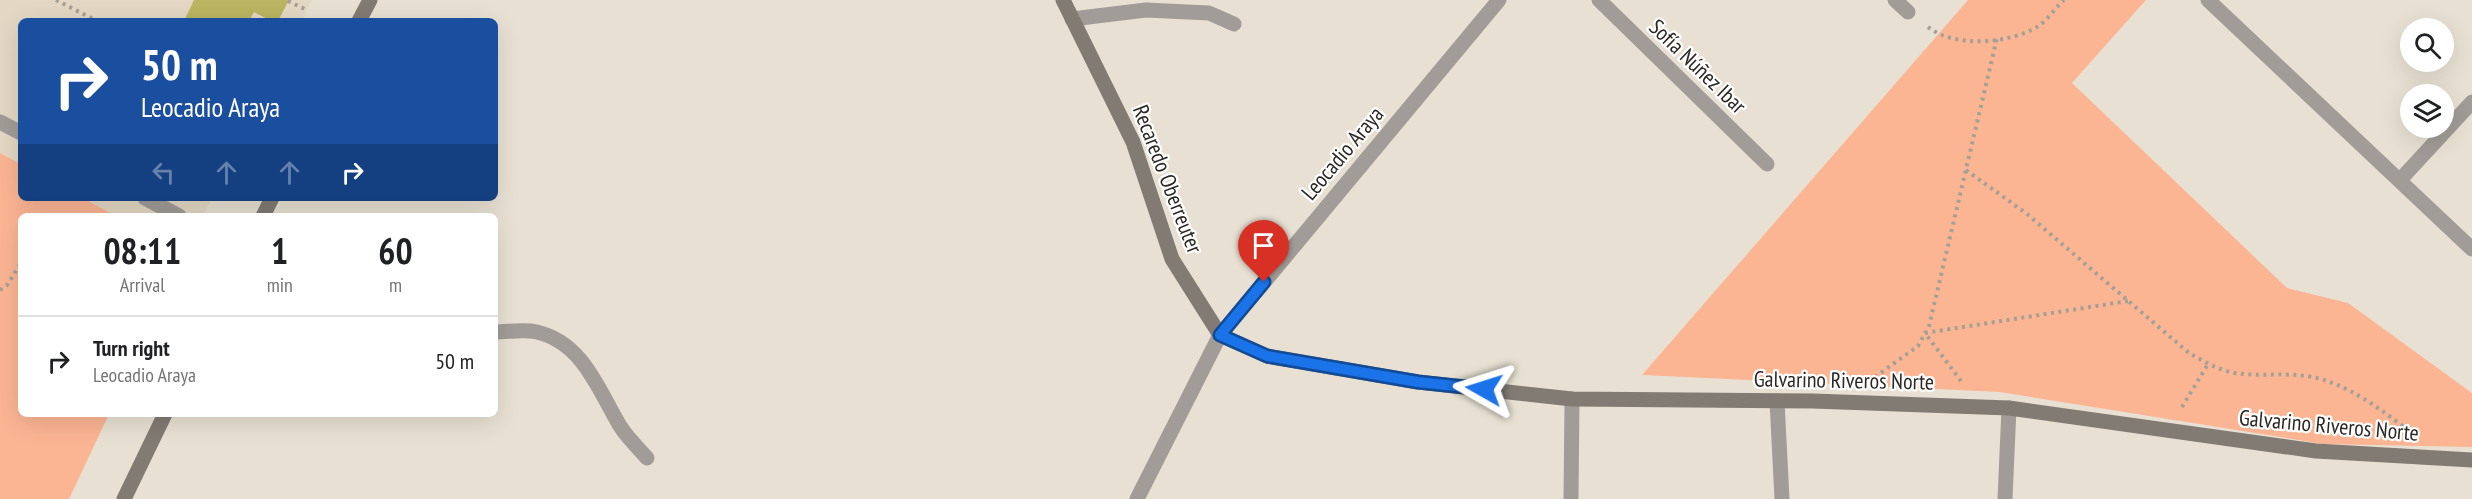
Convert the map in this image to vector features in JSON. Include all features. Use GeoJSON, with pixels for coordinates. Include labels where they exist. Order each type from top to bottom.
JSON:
{"type":"FeatureCollection","features":[{"type":"Feature","properties":{"kind":"street"},"geometry":{"type":"LineString","coordinates":[[361,18],[370,0]]}},
{"type":"Feature","properties":{"kind":"street","name":"Recaredo Oberreuter"},"geometry":{"type":"LineString","coordinates":[[1063,0],[1133,142],[1172,259],[1220,335]]}},
{"type":"Feature","properties":{"kind":"street","name":"Leocadio Araya"},"geometry":{"type":"LineString","coordinates":[[1220,335],[1499,0]]}},
{"type":"Feature","properties":{"kind":"street","name":"Sofía Núñez Ibar"},"geometry":{"type":"LineString","coordinates":[[1599,0],[1767,164]]}},
{"type":"Feature","properties":{"kind":"street"},"geometry":{"type":"LineString","coordinates":[[1895,0],[1908,12]]}},
{"type":"Feature","properties":{"kind":"street"},"geometry":{"type":"LineString","coordinates":[[2208,0],[2472,249]]}},
{"type":"Feature","properties":{"kind":"street"},"geometry":{"type":"LineString","coordinates":[[1072,19],[1146,10],[1209,13],[1234,24]]}},
{"type":"Feature","properties":{"kind":"street"},"geometry":{"type":"LineString","coordinates":[[2400,180],[2472,102]]}},
{"type":"Feature","properties":{"kind":"street"},"geometry":{"type":"LineString","coordinates":[[0,122],[18,131]]}},
{"type":"Feature","properties":{"kind":"street"},"geometry":{"type":"LineString","coordinates":[[151,201],[173,213]]}},
{"type":"Feature","properties":{"kind":"street"},"geometry":{"type":"LineString","coordinates":[[498,332],[535,332],[562,342],[573,350],[583,360],[622,429],[647,458]]}},
{"type":"Feature","properties":{"kind":"street"},"geometry":{"type":"LineString","coordinates":[[1137,499],[1220,335]]}},
{"type":"Feature","properties":{"kind":"street","name":"Galvarino Riveros Norte"},"geometry":{"type":"LineString","coordinates":[[1220,335],[1267,356],[1418,382],[1572,399],[1981,406],[2316,451],[2472,459]]}},
{"type":"Feature","properties":{"kind":"street"},"geometry":{"type":"LineString","coordinates":[[1571,499],[1572,399]]}},
{"type":"Feature","properties":{"kind":"street"},"geometry":{"type":"LineString","coordinates":[[1777,401],[1782,499]]}},
{"type":"Feature","properties":{"kind":"street"},"geometry":{"type":"LineString","coordinates":[[2005,499],[2009,408]]}},
{"type":"Feature","properties":{"kind":"street"},"geometry":{"type":"LineString","coordinates":[[124,499],[164,417]]}},
{"type":"Feature","properties":{"kind":"path"},"geometry":{"type":"LineString","coordinates":[[56,0],[91,18]]}},
{"type":"Feature","properties":{"kind":"path"},"geometry":{"type":"LineString","coordinates":[[1908,12],[1935,33],[1957,39],[2012,37],[2038,26],[2064,0]]}},
{"type":"Feature","properties":{"kind":"path"},"geometry":{"type":"LineString","coordinates":[[288,1],[307,10]]}},
{"type":"Feature","properties":{"kind":"path"},"geometry":{"type":"LineString","coordinates":[[1868,381],[1898,363],[1918,346],[1929,326],[1997,38]]}},
{"type":"Feature","properties":{"kind":"path"},"geometry":{"type":"LineString","coordinates":[[1966,170],[2027,214],[2189,353],[2208,364],[2233,373],[2311,377],[2334,383],[2378,408],[2413,433]]}},
{"type":"Feature","properties":{"kind":"path"},"geometry":{"type":"LineString","coordinates":[[0,290],[7,285],[18,268]]}},
{"type":"Feature","properties":{"kind":"path"},"geometry":{"type":"LineString","coordinates":[[1925,333],[2129,300]]}},
{"type":"Feature","properties":{"kind":"path"},"geometry":{"type":"LineString","coordinates":[[1925,333],[1981,406]]}},
{"type":"Feature","properties":{"kind":"path"},"geometry":{"type":"LineString","coordinates":[[2168,430],[2208,364]]}},
{"type":"Feature","properties":{"kind":"shaded area"},"geometry":{"type":"Polygon","coordinates":[[[0,0],[312,0],[303,18],[18,18],[18,162],[0,153],[0,0]]]}},
{"type":"Feature","properties":{"kind":"shaded area"},"geometry":{"type":"Polygon","coordinates":[[[1968,0],[2146,0],[2072,83],[2287,288],[2348,303],[2472,393],[2472,447],[2323,444],[2000,392],[1642,375],[1968,0]]]}},
{"type":"Feature","properties":{"kind":"shaded area"},"geometry":{"type":"Polygon","coordinates":[[[0,153],[18,162],[18,201],[88,201],[110,213],[18,213],[18,417],[108,417],[69,499],[0,499],[0,153]]]}},
{"type":"Feature","properties":{"kind":"shaded area"},"geometry":{"type":"Polygon","coordinates":[[[88,201],[210,201],[204,213],[110,213],[88,201]]]}},
{"type":"Feature","properties":{"kind":"building"},"geometry":{"type":"Polygon","coordinates":[[[194,0],[289,0],[280,18],[265,18],[254,12],[251,18],[185,18],[194,0]]]}},
{"type":"Feature","properties":{"kind":"route"},"geometry":{"type":"LineString","coordinates":[[1264,282],[1220,335],[1267,356],[1418,382],[1484,389]]}}]}
